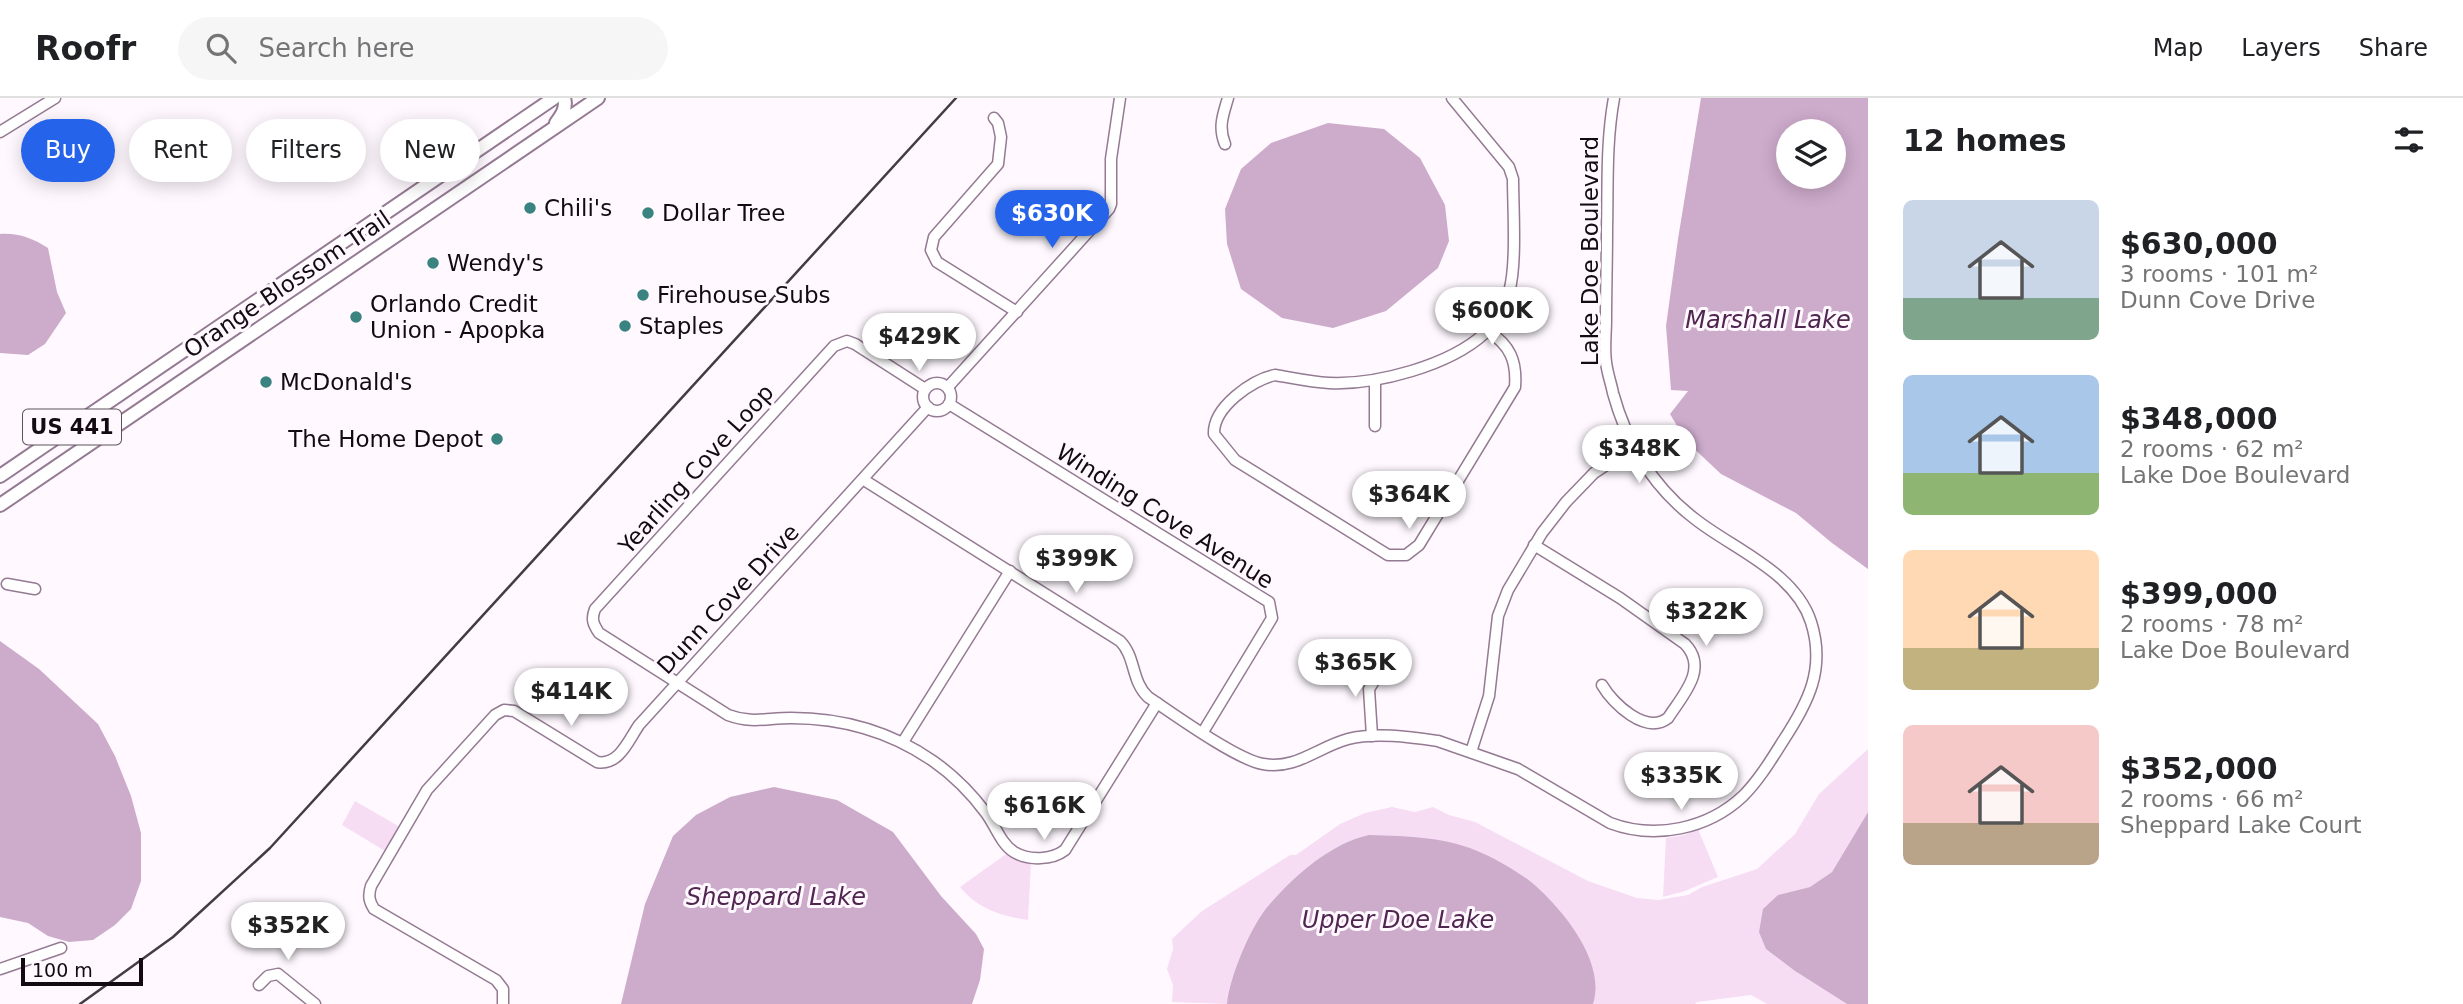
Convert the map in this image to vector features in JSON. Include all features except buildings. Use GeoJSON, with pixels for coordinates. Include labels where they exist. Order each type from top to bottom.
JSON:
{"type":"FeatureCollection","features":[{"type":"Feature","properties":{"kind":"main road","name":"Orange Blossom Trail"},"geometry":{"type":"LineString","coordinates":[[0,476],[554,98]]}},
{"type":"Feature","properties":{"kind":"main road"},"geometry":{"type":"LineString","coordinates":[[549,131],[563,114],[565,98]]}},
{"type":"Feature","properties":{"kind":"main road","name":"Orange Blossom Trail"},"geometry":{"type":"LineString","coordinates":[[0,505],[549,131],[582,103],[598,98]]}},
{"type":"Feature","properties":{"kind":"street"},"geometry":{"type":"LineString","coordinates":[[0,132],[55,98]]}},
{"type":"Feature","properties":{"kind":"street"},"geometry":{"type":"LineString","coordinates":[[948,387],[1109,209],[1111,159],[1120,98]]}},
{"type":"Feature","properties":{"kind":"street"},"geometry":{"type":"LineString","coordinates":[[1225,144],[1221,122],[1228,98]]}},
{"type":"Feature","properties":{"kind":"street","name":"Lake Doe Boulevard"},"geometry":{"type":"LineString","coordinates":[[864,480],[1120,641],[1130,655],[1139,686],[1147,697],[1252,761],[1281,766],[1349,739],[1372,736],[1438,741],[1518,769],[1610,823],[1639,831],[1659,832],[1709,818],[1730,807],[1744,795],[1766,768],[1801,713],[1811,691],[1816,656],[1811,621],[1801,602],[1784,581],[1695,519],[1676,502],[1651,476],[1633,447],[1618,412],[1606,363],[1607,142],[1614,98]]}},
{"type":"Feature","properties":{"kind":"street"},"geometry":{"type":"LineString","coordinates":[[1455,99],[1508,167],[1513,178],[1511,284],[1505,303],[1488,331],[1465,348],[1434,362],[1375,380],[1329,383],[1275,375],[1267,377],[1230,403],[1216,422],[1214,430],[1220,443],[1235,460],[1388,555],[1406,555],[1419,545],[1515,387],[1516,365],[1512,355],[1506,345],[1488,331]]}},
{"type":"Feature","properties":{"kind":"street"},"geometry":{"type":"LineString","coordinates":[[993,118],[998,123],[1001,137],[999,164],[934,237],[931,250],[937,262],[1017,312]]}},
{"type":"Feature","properties":{"kind":"street","name":"Yearling Cove Loop"},"geometry":{"type":"LineString","coordinates":[[678,682],[599,633],[592,617],[595,609],[834,346],[847,341],[855,344],[925,389]]}},
{"type":"Feature","properties":{"kind":"street"},"geometry":{"type":"LineString","coordinates":[[1375,380],[1375,426]]}},
{"type":"Feature","properties":{"kind":"street"},"geometry":{"type":"LineString","coordinates":[[936,383],[948,387],[951,395],[949,404],[942,410],[928,407],[923,397],[925,389],[936,383]]}},
{"type":"Feature","properties":{"kind":"street","name":"Winding Cove Avenue"},"geometry":{"type":"LineString","coordinates":[[949,404],[1269,602],[1272,618],[1203,732]]}},
{"type":"Feature","properties":{"kind":"street","name":"Dunn Cove Drive"},"geometry":{"type":"LineString","coordinates":[[503,1004],[503,989],[496,980],[374,909],[369,899],[371,886],[427,790],[499,712],[514,711],[597,762],[607,763],[616,759],[639,725],[928,407]]}},
{"type":"Feature","properties":{"kind":"street"},"geometry":{"type":"LineString","coordinates":[[1471,752],[1489,696],[1502,603],[1551,520],[1579,488],[1607,463],[1633,447]]}},
{"type":"Feature","properties":{"kind":"street"},"geometry":{"type":"LineString","coordinates":[[1534,545],[1620,598],[1676,638],[1693,654],[1695,676],[1662,723],[1648,724],[1615,703],[1602,685]]}},
{"type":"Feature","properties":{"kind":"street"},"geometry":{"type":"LineString","coordinates":[[903,743],[1010,571]]}},
{"type":"Feature","properties":{"kind":"street"},"geometry":{"type":"LineString","coordinates":[[7,584],[36,589]]}},
{"type":"Feature","properties":{"kind":"street"},"geometry":{"type":"LineString","coordinates":[[1372,736],[1369,689],[1378,675]]}},
{"type":"Feature","properties":{"kind":"street"},"geometry":{"type":"LineString","coordinates":[[678,682],[738,719],[818,719],[859,727],[903,743],[953,776],[987,814],[1007,846],[1014,852],[1043,858],[1059,855],[1065,850],[1157,703]]}},
{"type":"Feature","properties":{"kind":"street"},"geometry":{"type":"LineString","coordinates":[[0,969],[61,948]]}},
{"type":"Feature","properties":{"kind":"street"},"geometry":{"type":"LineString","coordinates":[[259,985],[268,976],[278,974],[316,1004]]}},
{"type":"Feature","properties":{"kind":"shaded area"},"geometry":{"type":"Polygon","coordinates":[[[1868,749],[1868,812],[1832,872],[1810,887],[1778,895],[1795,971],[1847,1004],[1767,1004],[1751,995],[1695,1004],[1593,1004],[1594,1001],[1369,835],[1341,845],[1314,862],[1269,905],[1255,925],[1242,952],[1227,1004],[1172,1002],[1173,985],[1167,969],[1173,949],[1172,939],[1202,911],[1290,855],[1296,855],[1340,824],[1365,813],[1392,807],[1415,812],[1433,807],[1449,815],[1475,822],[1588,881],[1637,898],[1658,900],[1688,895],[1702,887],[1757,869],[1795,834],[1819,794],[1868,749]]]}},
{"type":"Feature","properties":{"kind":"shaded area"},"geometry":{"type":"Polygon","coordinates":[[[355,801],[400,827],[385,851],[342,825],[355,801]]]}},
{"type":"Feature","properties":{"kind":"shaded area"},"geometry":{"type":"Polygon","coordinates":[[[1698,829],[1718,877],[1663,897],[1666,838],[1698,829]]]}},
{"type":"Feature","properties":{"kind":"shaded area"},"geometry":{"type":"Polygon","coordinates":[[[1006,854],[1018,861],[1031,863],[1028,920],[982,906],[960,887],[1006,854]]]}},
{"type":"Feature","properties":{"kind":"water","name":"Marshall Lake"},"geometry":{"type":"Polygon","coordinates":[[[1701,98],[1868,98],[1868,569],[1796,513],[1721,474],[1686,441],[1670,414],[1688,391],[1671,390],[1666,326],[1701,98]]]}},
{"type":"Feature","properties":{"kind":"water"},"geometry":{"type":"Polygon","coordinates":[[[1328,123],[1384,129],[1420,158],[1445,205],[1449,241],[1438,268],[1386,311],[1333,328],[1282,318],[1241,289],[1227,244],[1225,209],[1241,169],[1271,143],[1328,123]]]}},
{"type":"Feature","properties":{"kind":"water"},"geometry":{"type":"Polygon","coordinates":[[[0,234],[25,237],[48,248],[57,292],[66,313],[45,344],[28,355],[0,353],[0,234]]]}},
{"type":"Feature","properties":{"kind":"water"},"geometry":{"type":"Polygon","coordinates":[[[0,641],[39,669],[98,724],[115,756],[131,796],[141,833],[141,881],[131,909],[115,925],[93,940],[69,942],[48,936],[28,923],[0,917],[0,641]]]}},
{"type":"Feature","properties":{"kind":"water","name":"Sheppard Lake"},"geometry":{"type":"Polygon","coordinates":[[[774,787],[837,800],[893,832],[941,896],[976,934],[984,949],[980,980],[972,1004],[621,1004],[645,904],[673,836],[696,815],[730,797],[774,787]]]}},
{"type":"Feature","properties":{"kind":"water"},"geometry":{"type":"Polygon","coordinates":[[[1868,812],[1868,1004],[1847,1004],[1766,949],[1759,932],[1763,909],[1778,895],[1810,887],[1832,872],[1868,812]]]}},
{"type":"Feature","properties":{"kind":"water","name":"Upper Doe Lake"},"geometry":{"type":"Polygon","coordinates":[[[1369,835],[1413,837],[1457,844],[1490,857],[1528,879],[1561,912],[1581,941],[1594,973],[1596,989],[1593,1004],[1227,1004],[1242,952],[1255,925],[1269,905],[1314,862],[1341,845],[1369,835]]]}},
{"type":"Feature","properties":{"kind":"railway"},"geometry":{"type":"LineString","coordinates":[[80,1004],[173,937],[270,848],[956,98]]}},
{"type":"Feature","properties":{"kind":"place","name":"Chili's"},"geometry":{"type":"Point","coordinates":[530,208]}},
{"type":"Feature","properties":{"kind":"place","name":"Dollar Tree"},"geometry":{"type":"Point","coordinates":[648,213]}},
{"type":"Feature","properties":{"kind":"place","name":"Wendy's"},"geometry":{"type":"Point","coordinates":[433,263]}},
{"type":"Feature","properties":{"kind":"place","name":"Firehouse Subs"},"geometry":{"type":"Point","coordinates":[643,295]}},
{"type":"Feature","properties":{"kind":"place","name":"Orlando Credit Union - Apopka"},"geometry":{"type":"Point","coordinates":[356,317]}},
{"type":"Feature","properties":{"kind":"place","name":"Staples"},"geometry":{"type":"Point","coordinates":[625,326]}},
{"type":"Feature","properties":{"kind":"place","name":"McDonald's"},"geometry":{"type":"Point","coordinates":[266,382]}},
{"type":"Feature","properties":{"kind":"place","name":"The Home Depot"},"geometry":{"type":"Point","coordinates":[497,439]}}]}
